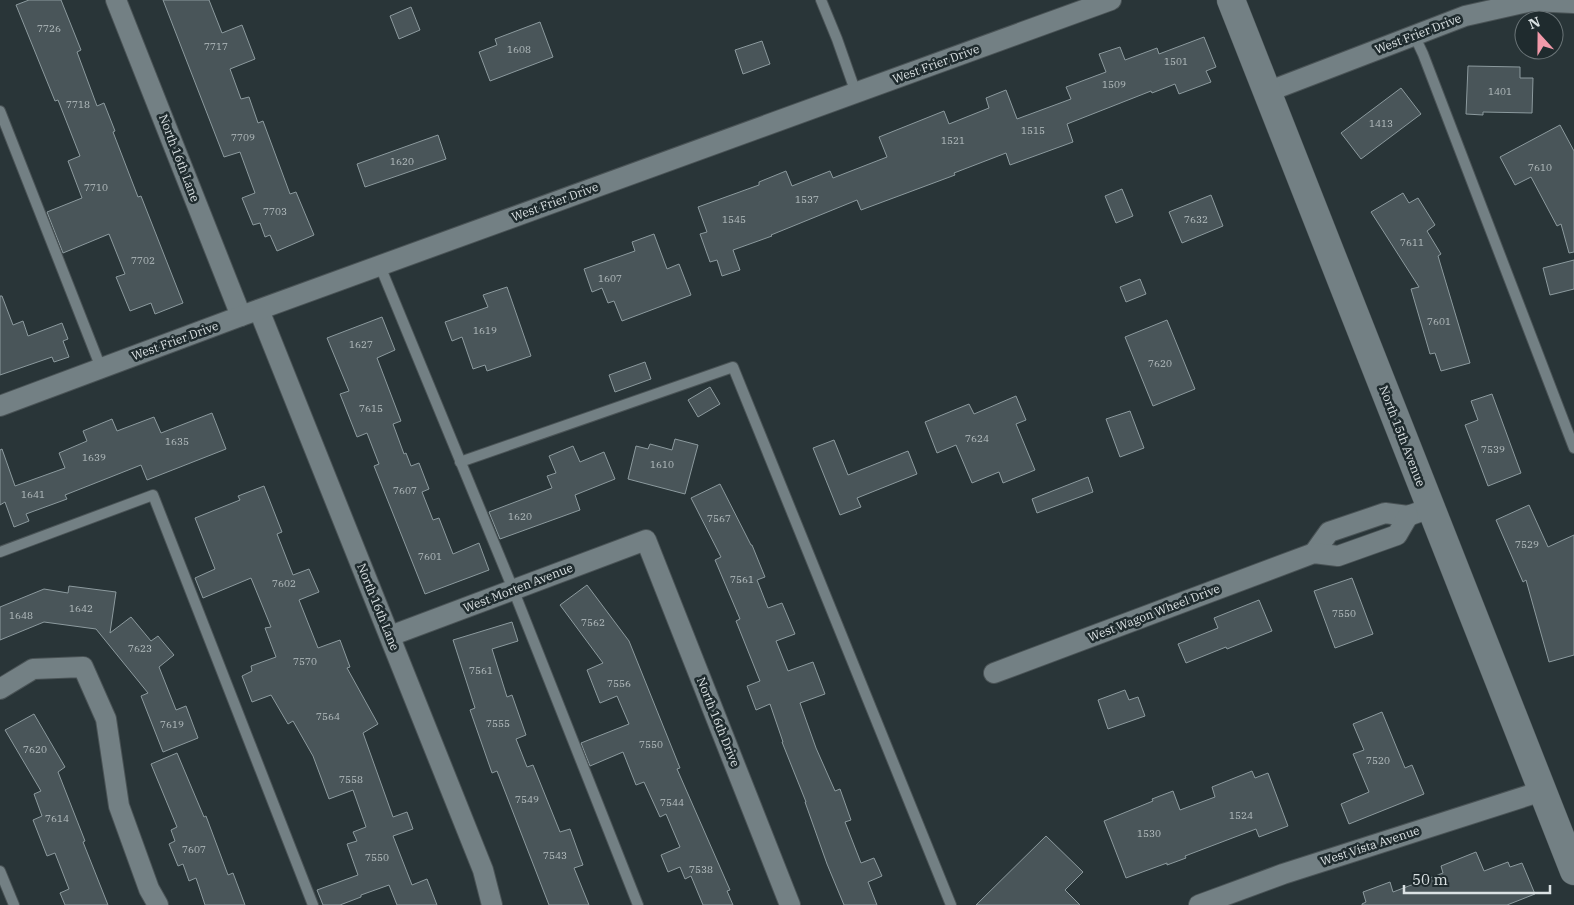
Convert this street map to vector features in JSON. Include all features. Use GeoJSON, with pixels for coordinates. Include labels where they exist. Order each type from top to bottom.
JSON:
{"type":"FeatureCollection","features":[{"type":"Feature","properties":{"kind":"street","name":"North 16th Lane"},"geometry":{"type":"LineString","coordinates":[[116,0],[390,636],[483,870],[492,905]]}},
{"type":"Feature","properties":{"kind":"street","name":"West Frier Drive"},"geometry":{"type":"LineString","coordinates":[[0,406],[250,313],[1111,0]]}},
{"type":"Feature","properties":{"kind":"street","name":"North 15th Avenue"},"geometry":{"type":"LineString","coordinates":[[1231,0],[1267,92],[1419,512],[1542,791],[1574,871]]}},
{"type":"Feature","properties":{"kind":"street","name":"West Frier Drive"},"geometry":{"type":"LineString","coordinates":[[1267,92],[1465,16],[1532,1],[1573,8]]}},
{"type":"Feature","properties":{"kind":"street"},"geometry":{"type":"LineString","coordinates":[[1314,553],[1329,532],[1384,512],[1419,512]]}},
{"type":"Feature","properties":{"kind":"street","name":"West Wagon Wheel Drive"},"geometry":{"type":"LineString","coordinates":[[994,673],[1314,553],[1338,556],[1396,535],[1419,512]]}},
{"type":"Feature","properties":{"kind":"street"},"geometry":{"type":"LineString","coordinates":[[1352,524],[1360,548]]}},
{"type":"Feature","properties":{"kind":"street","name":"West Morten Avenue"},"geometry":{"type":"LineString","coordinates":[[390,636],[646,540]]}},
{"type":"Feature","properties":{"kind":"street","name":"North 16th Drive"},"geometry":{"type":"LineString","coordinates":[[646,540],[790,905]]}},
{"type":"Feature","properties":{"kind":"street"},"geometry":{"type":"LineString","coordinates":[[0,689],[34,669],[83,667],[106,719],[119,806],[149,889],[158,905]]}},
{"type":"Feature","properties":{"kind":"street","name":"West Vista Avenue"},"geometry":{"type":"LineString","coordinates":[[1199,905],[1284,874],[1542,791]]}},
{"type":"Feature","properties":{"kind":"lane"},"geometry":{"type":"LineString","coordinates":[[821,0],[856,93]]}},
{"type":"Feature","properties":{"kind":"lane"},"geometry":{"type":"LineString","coordinates":[[1414,35],[1423,54],[1574,448]]}},
{"type":"Feature","properties":{"kind":"lane"},"geometry":{"type":"LineString","coordinates":[[0,111],[101,368]]}},
{"type":"Feature","properties":{"kind":"lane"},"geometry":{"type":"LineString","coordinates":[[380,266],[513,590],[638,905]]}},
{"type":"Feature","properties":{"kind":"lane"},"geometry":{"type":"LineString","coordinates":[[460,462],[733,367],[951,905]]}},
{"type":"Feature","properties":{"kind":"lane"},"geometry":{"type":"LineString","coordinates":[[0,552],[153,495],[313,905]]}},
{"type":"Feature","properties":{"kind":"lane"},"geometry":{"type":"LineString","coordinates":[[0,871],[14,905]]}},
{"type":"Feature","properties":{"kind":"building"},"geometry":{"type":"Polygon","coordinates":[[[29,0],[61,0],[81,50],[77,52],[97,106],[104,103],[138,197],[141,196],[183,303],[155,314],[151,303],[130,311],[116,277],[125,274],[109,234],[63,253],[47,212],[82,198],[68,161],[80,156],[58,100],[55,101],[16,5],[29,0]]]}},
{"type":"Feature","properties":{"kind":"building"},"geometry":{"type":"Polygon","coordinates":[[[163,0],[209,0],[222,33],[242,25],[255,59],[230,69],[241,99],[249,97],[258,123],[263,121],[290,194],[296,192],[314,235],[277,251],[270,235],[265,237],[260,223],[253,225],[242,198],[255,193],[240,152],[224,157],[163,0]]]}},
{"type":"Feature","properties":{"kind":"building"},"geometry":{"type":"Polygon","coordinates":[[[411,7],[420,30],[399,39],[390,16],[411,7]]]}},
{"type":"Feature","properties":{"kind":"building"},"geometry":{"type":"Polygon","coordinates":[[[540,22],[553,57],[490,81],[479,52],[497,45],[495,39],[540,22]]]}},
{"type":"Feature","properties":{"kind":"building"},"geometry":{"type":"Polygon","coordinates":[[[1204,37],[1216,67],[1206,71],[1211,82],[1179,94],[1175,84],[1152,93],[1151,91],[1067,124],[1073,142],[1010,165],[1006,153],[954,173],[955,175],[861,210],[857,200],[772,236],[733,250],[740,270],[722,276],[717,260],[710,262],[700,234],[707,232],[698,207],[759,185],[759,182],[786,171],[792,186],[830,171],[833,178],[887,157],[879,137],[944,111],[949,124],[989,108],[986,98],[1006,90],[1017,119],[1071,99],[1066,87],[1106,72],[1099,54],[1120,47],[1125,60],[1157,48],[1159,54],[1204,37]]]}},
{"type":"Feature","properties":{"kind":"building"},"geometry":{"type":"Polygon","coordinates":[[[762,41],[770,64],[743,74],[735,50],[762,41]]]}},
{"type":"Feature","properties":{"kind":"building"},"geometry":{"type":"Polygon","coordinates":[[[1468,66],[1520,67],[1520,78],[1533,78],[1532,113],[1483,112],[1483,115],[1466,114],[1468,66]]]}},
{"type":"Feature","properties":{"kind":"building"},"geometry":{"type":"Polygon","coordinates":[[[1401,88],[1421,114],[1361,159],[1341,133],[1401,88]]]}},
{"type":"Feature","properties":{"kind":"building"},"geometry":{"type":"Polygon","coordinates":[[[1560,125],[1574,151],[1574,252],[1569,253],[1561,224],[1557,226],[1531,177],[1515,185],[1500,157],[1560,125]]]}},
{"type":"Feature","properties":{"kind":"building"},"geometry":{"type":"Polygon","coordinates":[[[438,135],[446,159],[365,187],[357,164],[438,135]]]}},
{"type":"Feature","properties":{"kind":"building"},"geometry":{"type":"Polygon","coordinates":[[[1122,189],[1133,216],[1116,223],[1105,196],[1122,189]]]}},
{"type":"Feature","properties":{"kind":"building"},"geometry":{"type":"Polygon","coordinates":[[[1403,193],[1409,203],[1418,198],[1435,225],[1427,231],[1441,254],[1438,256],[1470,363],[1441,371],[1435,353],[1430,354],[1411,289],[1419,287],[1371,212],[1403,193]]]}},
{"type":"Feature","properties":{"kind":"building"},"geometry":{"type":"Polygon","coordinates":[[[1211,195],[1223,226],[1182,243],[1169,212],[1211,195]]]}},
{"type":"Feature","properties":{"kind":"building"},"geometry":{"type":"Polygon","coordinates":[[[654,234],[667,269],[679,264],[691,295],[622,321],[614,301],[608,303],[602,288],[592,292],[584,269],[635,251],[632,242],[654,234]]]}},
{"type":"Feature","properties":{"kind":"building"},"geometry":{"type":"Polygon","coordinates":[[[1574,260],[1574,289],[1550,295],[1543,268],[1574,260]]]}},
{"type":"Feature","properties":{"kind":"building"},"geometry":{"type":"Polygon","coordinates":[[[1140,279],[1146,294],[1126,302],[1120,287],[1140,279]]]}},
{"type":"Feature","properties":{"kind":"building"},"geometry":{"type":"Polygon","coordinates":[[[507,287],[531,356],[487,371],[485,365],[473,369],[462,337],[452,341],[445,322],[488,307],[483,295],[507,287]]]}},
{"type":"Feature","properties":{"kind":"building"},"geometry":{"type":"Polygon","coordinates":[[[0,296],[2,296],[13,325],[23,321],[28,336],[62,323],[68,339],[63,341],[69,357],[54,362],[52,357],[0,375],[0,296]]]}},
{"type":"Feature","properties":{"kind":"building"},"geometry":{"type":"Polygon","coordinates":[[[382,317],[395,350],[377,358],[401,421],[393,424],[404,454],[406,453],[411,466],[419,463],[429,489],[422,492],[433,520],[439,518],[453,554],[479,543],[489,570],[425,594],[374,466],[379,464],[367,433],[357,437],[340,394],[349,391],[327,338],[382,317]]]}},
{"type":"Feature","properties":{"kind":"building"},"geometry":{"type":"Polygon","coordinates":[[[1167,320],[1195,389],[1153,406],[1125,337],[1167,320]]]}},
{"type":"Feature","properties":{"kind":"building"},"geometry":{"type":"Polygon","coordinates":[[[645,362],[651,379],[615,392],[609,375],[645,362]]]}},
{"type":"Feature","properties":{"kind":"building"},"geometry":{"type":"Polygon","coordinates":[[[710,387],[720,404],[698,417],[688,400],[710,387]]]}},
{"type":"Feature","properties":{"kind":"building"},"geometry":{"type":"Polygon","coordinates":[[[1492,394],[1521,473],[1488,486],[1465,425],[1478,420],[1471,401],[1492,394]]]}},
{"type":"Feature","properties":{"kind":"building"},"geometry":{"type":"Polygon","coordinates":[[[1016,396],[1026,420],[1016,424],[1035,470],[1003,483],[999,472],[972,483],[956,445],[937,453],[925,422],[969,404],[974,414],[1016,396]]]}},
{"type":"Feature","properties":{"kind":"building"},"geometry":{"type":"Polygon","coordinates":[[[1130,411],[1144,448],[1120,457],[1106,419],[1130,411]]]}},
{"type":"Feature","properties":{"kind":"building"},"geometry":{"type":"Polygon","coordinates":[[[212,413],[226,449],[147,480],[141,465],[65,495],[67,499],[26,514],[29,521],[14,527],[5,502],[0,505],[0,450],[2,449],[15,486],[65,468],[59,453],[87,441],[83,431],[112,419],[117,431],[154,417],[161,433],[212,413]]]}},
{"type":"Feature","properties":{"kind":"building"},"geometry":{"type":"Polygon","coordinates":[[[675,439],[698,445],[685,494],[628,479],[636,446],[648,449],[650,444],[672,450],[675,439]]]}},
{"type":"Feature","properties":{"kind":"building"},"geometry":{"type":"Polygon","coordinates":[[[834,440],[848,475],[908,451],[917,474],[857,498],[861,507],[840,515],[813,448],[834,440]]]}},
{"type":"Feature","properties":{"kind":"building"},"geometry":{"type":"Polygon","coordinates":[[[573,446],[580,462],[604,452],[615,479],[575,495],[580,510],[500,539],[489,512],[552,488],[547,476],[556,473],[549,456],[573,446]]]}},
{"type":"Feature","properties":{"kind":"building"},"geometry":{"type":"Polygon","coordinates":[[[1088,477],[1093,492],[1037,513],[1032,499],[1088,477]]]}},
{"type":"Feature","properties":{"kind":"building"},"geometry":{"type":"Polygon","coordinates":[[[720,484],[752,545],[765,577],[757,580],[768,608],[782,603],[795,634],[776,641],[788,671],[813,662],[825,694],[800,703],[816,748],[835,791],[840,789],[851,820],[845,822],[861,863],[874,858],[882,876],[868,882],[877,905],[844,905],[782,742],[770,704],[756,710],[747,686],[760,681],[736,621],[740,619],[715,560],[721,557],[691,498],[720,484]]]}},
{"type":"Feature","properties":{"kind":"building"},"geometry":{"type":"Polygon","coordinates":[[[264,486],[282,532],[277,534],[293,575],[309,569],[319,592],[299,600],[318,648],[340,640],[350,667],[347,668],[378,724],[363,733],[393,817],[407,812],[413,829],[393,836],[412,885],[427,879],[437,905],[397,905],[389,885],[340,905],[323,905],[317,890],[358,875],[347,844],[357,841],[353,832],[366,827],[353,790],[329,799],[313,756],[293,721],[288,724],[271,695],[252,702],[242,676],[252,671],[251,666],[276,657],[265,628],[271,627],[251,578],[203,598],[195,578],[215,569],[195,518],[240,500],[238,496],[264,486]]]}},
{"type":"Feature","properties":{"kind":"building"},"geometry":{"type":"Polygon","coordinates":[[[1529,505],[1548,547],[1574,535],[1574,655],[1549,662],[1526,580],[1523,582],[1496,520],[1529,505]]]}},
{"type":"Feature","properties":{"kind":"building"},"geometry":{"type":"Polygon","coordinates":[[[1352,578],[1373,634],[1335,648],[1314,591],[1352,578]]]}},
{"type":"Feature","properties":{"kind":"building"},"geometry":{"type":"Polygon","coordinates":[[[587,585],[629,641],[680,768],[677,769],[730,890],[727,891],[733,905],[703,905],[691,876],[685,879],[680,867],[668,872],[661,855],[680,847],[666,814],[660,817],[644,782],[636,785],[623,752],[590,766],[581,743],[629,724],[617,696],[600,703],[587,670],[603,663],[560,605],[587,585]]]}},
{"type":"Feature","properties":{"kind":"building"},"geometry":{"type":"Polygon","coordinates":[[[69,586],[116,592],[110,633],[131,617],[151,641],[158,636],[174,655],[159,667],[176,710],[186,706],[198,738],[163,752],[141,696],[148,693],[96,629],[44,622],[0,640],[0,607],[44,589],[68,593],[69,586]]]}},
{"type":"Feature","properties":{"kind":"building"},"geometry":{"type":"Polygon","coordinates":[[[1259,600],[1272,631],[1186,663],[1178,644],[1218,628],[1214,618],[1259,600]]]}},
{"type":"Feature","properties":{"kind":"building"},"geometry":{"type":"Polygon","coordinates":[[[512,622],[518,641],[492,649],[507,697],[512,695],[526,735],[516,739],[527,767],[533,765],[560,832],[570,829],[583,865],[574,868],[589,905],[549,905],[497,771],[492,773],[470,710],[475,708],[453,640],[512,622]]]}},
{"type":"Feature","properties":{"kind":"building"},"geometry":{"type":"Polygon","coordinates":[[[1125,690],[1129,700],[1138,697],[1145,716],[1108,729],[1098,700],[1125,690]]]}},
{"type":"Feature","properties":{"kind":"building"},"geometry":{"type":"Polygon","coordinates":[[[1382,712],[1405,768],[1412,765],[1424,794],[1349,824],[1341,804],[1369,792],[1353,754],[1364,750],[1353,724],[1382,712]]]}},
{"type":"Feature","properties":{"kind":"building"},"geometry":{"type":"Polygon","coordinates":[[[34,714],[65,767],[58,772],[108,905],[65,905],[60,893],[69,889],[55,853],[47,856],[33,820],[42,816],[34,794],[41,791],[5,730],[34,714]]]}},
{"type":"Feature","properties":{"kind":"building"},"geometry":{"type":"Polygon","coordinates":[[[177,753],[204,817],[206,816],[228,875],[233,873],[245,905],[205,905],[196,878],[189,881],[183,864],[178,866],[169,844],[175,841],[171,830],[177,827],[151,764],[177,753]]]}},
{"type":"Feature","properties":{"kind":"building"},"geometry":{"type":"Polygon","coordinates":[[[1252,771],[1255,778],[1268,773],[1288,826],[1259,837],[1256,829],[1185,856],[1186,858],[1126,878],[1104,821],[1173,791],[1180,810],[1215,797],[1212,787],[1252,771]]]}},
{"type":"Feature","properties":{"kind":"building"},"geometry":{"type":"Polygon","coordinates":[[[1046,836],[1083,872],[1065,890],[1080,905],[976,905],[1046,836]]]}},
{"type":"Feature","properties":{"kind":"building"},"geometry":{"type":"Polygon","coordinates":[[[1476,852],[1484,871],[1508,862],[1510,867],[1522,863],[1535,894],[1507,905],[1362,905],[1366,902],[1363,892],[1390,882],[1393,892],[1443,873],[1441,866],[1476,852]]]}}]}
